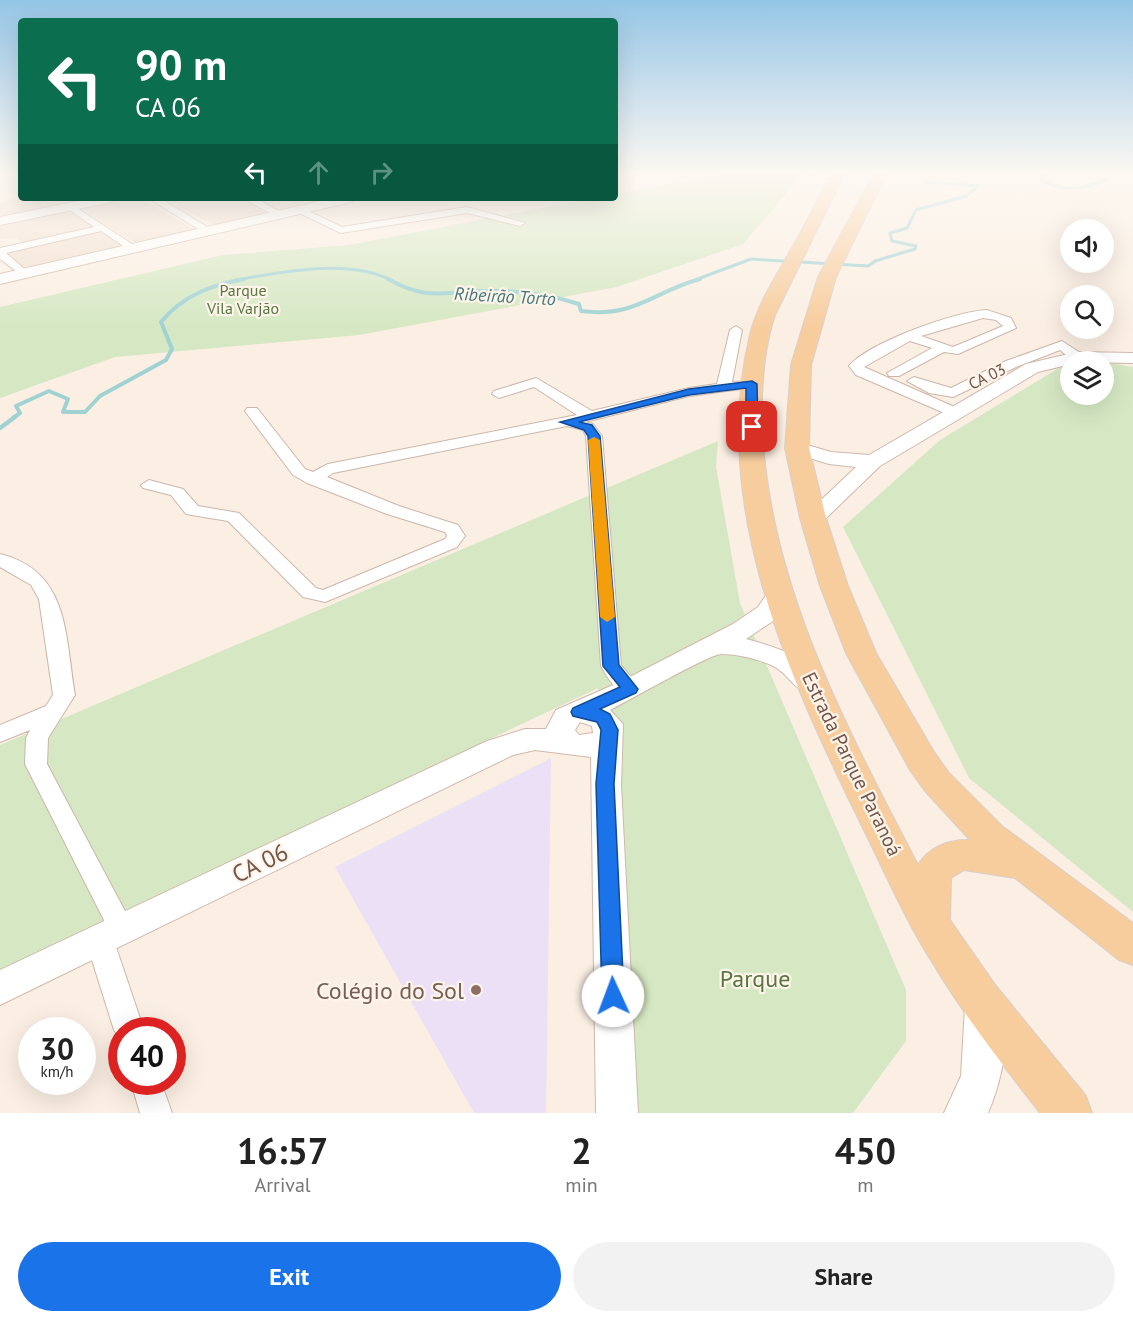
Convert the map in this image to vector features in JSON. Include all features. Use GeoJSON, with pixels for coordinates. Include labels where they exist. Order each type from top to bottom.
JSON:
{"type":"FeatureCollection","features":[{"type":"Feature","properties":{"kind":"main road","name":"Estrada Parque Paranoá"},"geometry":{"type":"LineString","coordinates":[[811,225],[792,261],[738,385],[770,561],[810,684],[839,747],[933,928],[984,1005],[1069,1113]]}},
{"type":"Feature","properties":{"kind":"main road"},"geometry":{"type":"LineString","coordinates":[[853,225],[832,266],[801,366],[797,448],[813,518],[834,586],[861,653],[922,761],[962,810],[1024,863],[1131,943]]}},
{"type":"Feature","properties":{"kind":"main road"},"geometry":{"type":"LineString","coordinates":[[933,928],[928,897],[931,873],[942,861],[961,854],[985,855],[1024,863]]}},
{"type":"Feature","properties":{"kind":"street"},"geometry":{"type":"LineString","coordinates":[[97,225],[133,248]]}},
{"type":"Feature","properties":{"kind":"street"},"geometry":{"type":"LineString","coordinates":[[198,225],[207,230]]}},
{"type":"Feature","properties":{"kind":"street"},"geometry":{"type":"LineString","coordinates":[[0,279],[230,225]]}},
{"type":"Feature","properties":{"kind":"street"},"geometry":{"type":"LineString","coordinates":[[328,225],[337,230],[369,225]]}},
{"type":"Feature","properties":{"kind":"street"},"geometry":{"type":"LineString","coordinates":[[0,252],[102,228]]}},
{"type":"Feature","properties":{"kind":"street"},"geometry":{"type":"LineString","coordinates":[[0,240],[12,239],[22,246]]}},
{"type":"Feature","properties":{"kind":"street"},"geometry":{"type":"LineString","coordinates":[[0,252],[24,274]]}},
{"type":"Feature","properties":{"kind":"street","name":"CA 03"},"geometry":{"type":"LineString","coordinates":[[910,337],[942,348],[959,350],[1010,328],[1011,325],[1003,318],[981,314],[952,321],[910,337],[856,366],[861,372],[954,412]]}},
{"type":"Feature","properties":{"kind":"street"},"geometry":{"type":"LineString","coordinates":[[313,480],[328,469],[738,385],[736,330]]}},
{"type":"Feature","properties":{"kind":"street","name":"CA 03"},"geometry":{"type":"LineString","coordinates":[[862,361],[934,390],[953,393],[1011,364],[1062,345],[1070,351]]}},
{"type":"Feature","properties":{"kind":"street","name":"CA 03"},"geometry":{"type":"LineString","coordinates":[[894,373],[942,348]]}},
{"type":"Feature","properties":{"kind":"street","name":"CA 03"},"geometry":{"type":"LineString","coordinates":[[1114,358],[1133,358]]}},
{"type":"Feature","properties":{"kind":"street","name":"CA 03"},"geometry":{"type":"LineString","coordinates":[[813,518],[873,462],[954,412],[1032,368],[1060,361]]}},
{"type":"Feature","properties":{"kind":"street"},"geometry":{"type":"LineString","coordinates":[[499,394],[536,382],[589,416]]}},
{"type":"Feature","properties":{"kind":"street"},"geometry":{"type":"LineString","coordinates":[[149,485],[177,492],[192,510],[232,517],[310,593],[325,596],[451,543],[456,536],[452,529],[313,480],[299,472],[252,411]]}},
{"type":"Feature","properties":{"kind":"street"},"geometry":{"type":"LineString","coordinates":[[566,422],[588,428],[594,436],[611,666],[630,689]]}},
{"type":"Feature","properties":{"kind":"street"},"geometry":{"type":"LineString","coordinates":[[797,448],[829,459],[873,462]]}},
{"type":"Feature","properties":{"kind":"street"},"geometry":{"type":"LineString","coordinates":[[0,559],[38,581],[49,599],[64,695],[38,738],[36,764],[111,936],[127,1017]]}},
{"type":"Feature","properties":{"kind":"street"},"geometry":{"type":"LineString","coordinates":[[605,784],[572,730],[630,689],[715,645],[767,613],[780,593]]}},
{"type":"Feature","properties":{"kind":"street"},"geometry":{"type":"LineString","coordinates":[[715,645],[744,647],[785,661],[810,684]]}},
{"type":"Feature","properties":{"kind":"street"},"geometry":{"type":"LineString","coordinates":[[0,735],[53,712]]}},
{"type":"Feature","properties":{"kind":"street","name":"CA 06"},"geometry":{"type":"LineString","coordinates":[[0,988],[487,754],[521,740],[572,730],[594,746],[607,737],[605,784],[617,1113]]}},
{"type":"Feature","properties":{"kind":"street"},"geometry":{"type":"LineString","coordinates":[[965,1113],[977,1096],[982,1083],[984,1005]]}},
{"type":"Feature","properties":{"kind":"street"},"geometry":{"type":"LineString","coordinates":[[150,1095],[156,1113]]}},
{"type":"Feature","properties":{"kind":"shaded area"},"geometry":{"type":"Polygon","coordinates":[[[0,225],[94,225],[98,228],[25,244],[17,238],[0,239],[0,225]]]}},
{"type":"Feature","properties":{"kind":"shaded area"},"geometry":{"type":"Polygon","coordinates":[[[107,225],[186,225],[195,230],[137,244],[107,225]]]}},
{"type":"Feature","properties":{"kind":"shaded area"},"geometry":{"type":"Polygon","coordinates":[[[100,230],[129,248],[26,272],[2,251],[100,230]]]}},
{"type":"Feature","properties":{"kind":"shaded area","name":"Colégio do Sol"},"geometry":{"type":"Polygon","coordinates":[[[551,758],[546,1113],[474,1113],[335,867],[551,758]]]}},
{"type":"Feature","properties":{"kind":"green space","name":"Parque Vila Varjão"},"geometry":{"type":"Polygon","coordinates":[[[454,225],[759,225],[743,244],[617,287],[359,335],[115,357],[0,398],[0,307],[223,255],[349,245],[454,225]]]}},
{"type":"Feature","properties":{"kind":"green space"},"geometry":{"type":"Polygon","coordinates":[[[1114,364],[1133,367],[1133,912],[969,778],[843,527],[940,440],[1060,367],[1060,405],[1114,405],[1114,364]]]}},
{"type":"Feature","properties":{"kind":"green space","name":"Parque"},"geometry":{"type":"Polygon","coordinates":[[[718,441],[716,467],[740,603],[906,990],[906,1041],[853,1113],[630,1113],[598,688],[0,971],[0,745],[718,441]]]}},
{"type":"Feature","properties":{"kind":"waterway","name":"Ribeirão Torto"},"geometry":{"type":"LineString","coordinates":[[695,280],[751,259],[868,266],[875,261],[915,249],[916,246],[892,241],[890,233],[907,228],[909,225]]}},
{"type":"Feature","properties":{"kind":"waterway","name":"Ribeirão Torto"},"geometry":{"type":"LineString","coordinates":[[236,280],[294,271],[335,268],[374,273],[391,280]]}},
{"type":"Feature","properties":{"kind":"waterway","name":"Ribeirão Torto"},"geometry":{"type":"LineString","coordinates":[[13,418],[20,413],[16,406],[49,391],[68,399],[63,412],[85,412],[100,396],[166,360],[172,349],[161,322],[178,305],[209,288],[244,279]]}},
{"type":"Feature","properties":{"kind":"waterway","name":"Ribeirão Torto"},"geometry":{"type":"LineString","coordinates":[[388,279],[424,293],[519,292],[579,304],[581,311],[600,312],[630,307],[700,279]]}},
{"type":"Feature","properties":{"kind":"waterway","name":"Ribeirão Torto"},"geometry":{"type":"LineString","coordinates":[[0,428],[15,417]]}},
{"type":"Feature","properties":{"kind":"slow traffic"},"geometry":{"type":"LineString","coordinates":[[594,440],[607,617]]}},
{"type":"Feature","properties":{"kind":"place","name":"Colégio do Sol"},"geometry":{"type":"Point","coordinates":[476,990]}},
{"type":"Feature","properties":{"kind":"route"},"geometry":{"type":"LineString","coordinates":[[613,996],[605,784],[609,730],[604,718],[597,714],[579,712],[630,689],[618,678],[611,666],[594,436],[580,423],[566,422],[689,392],[729,385],[752,384],[752,427]]}}]}
